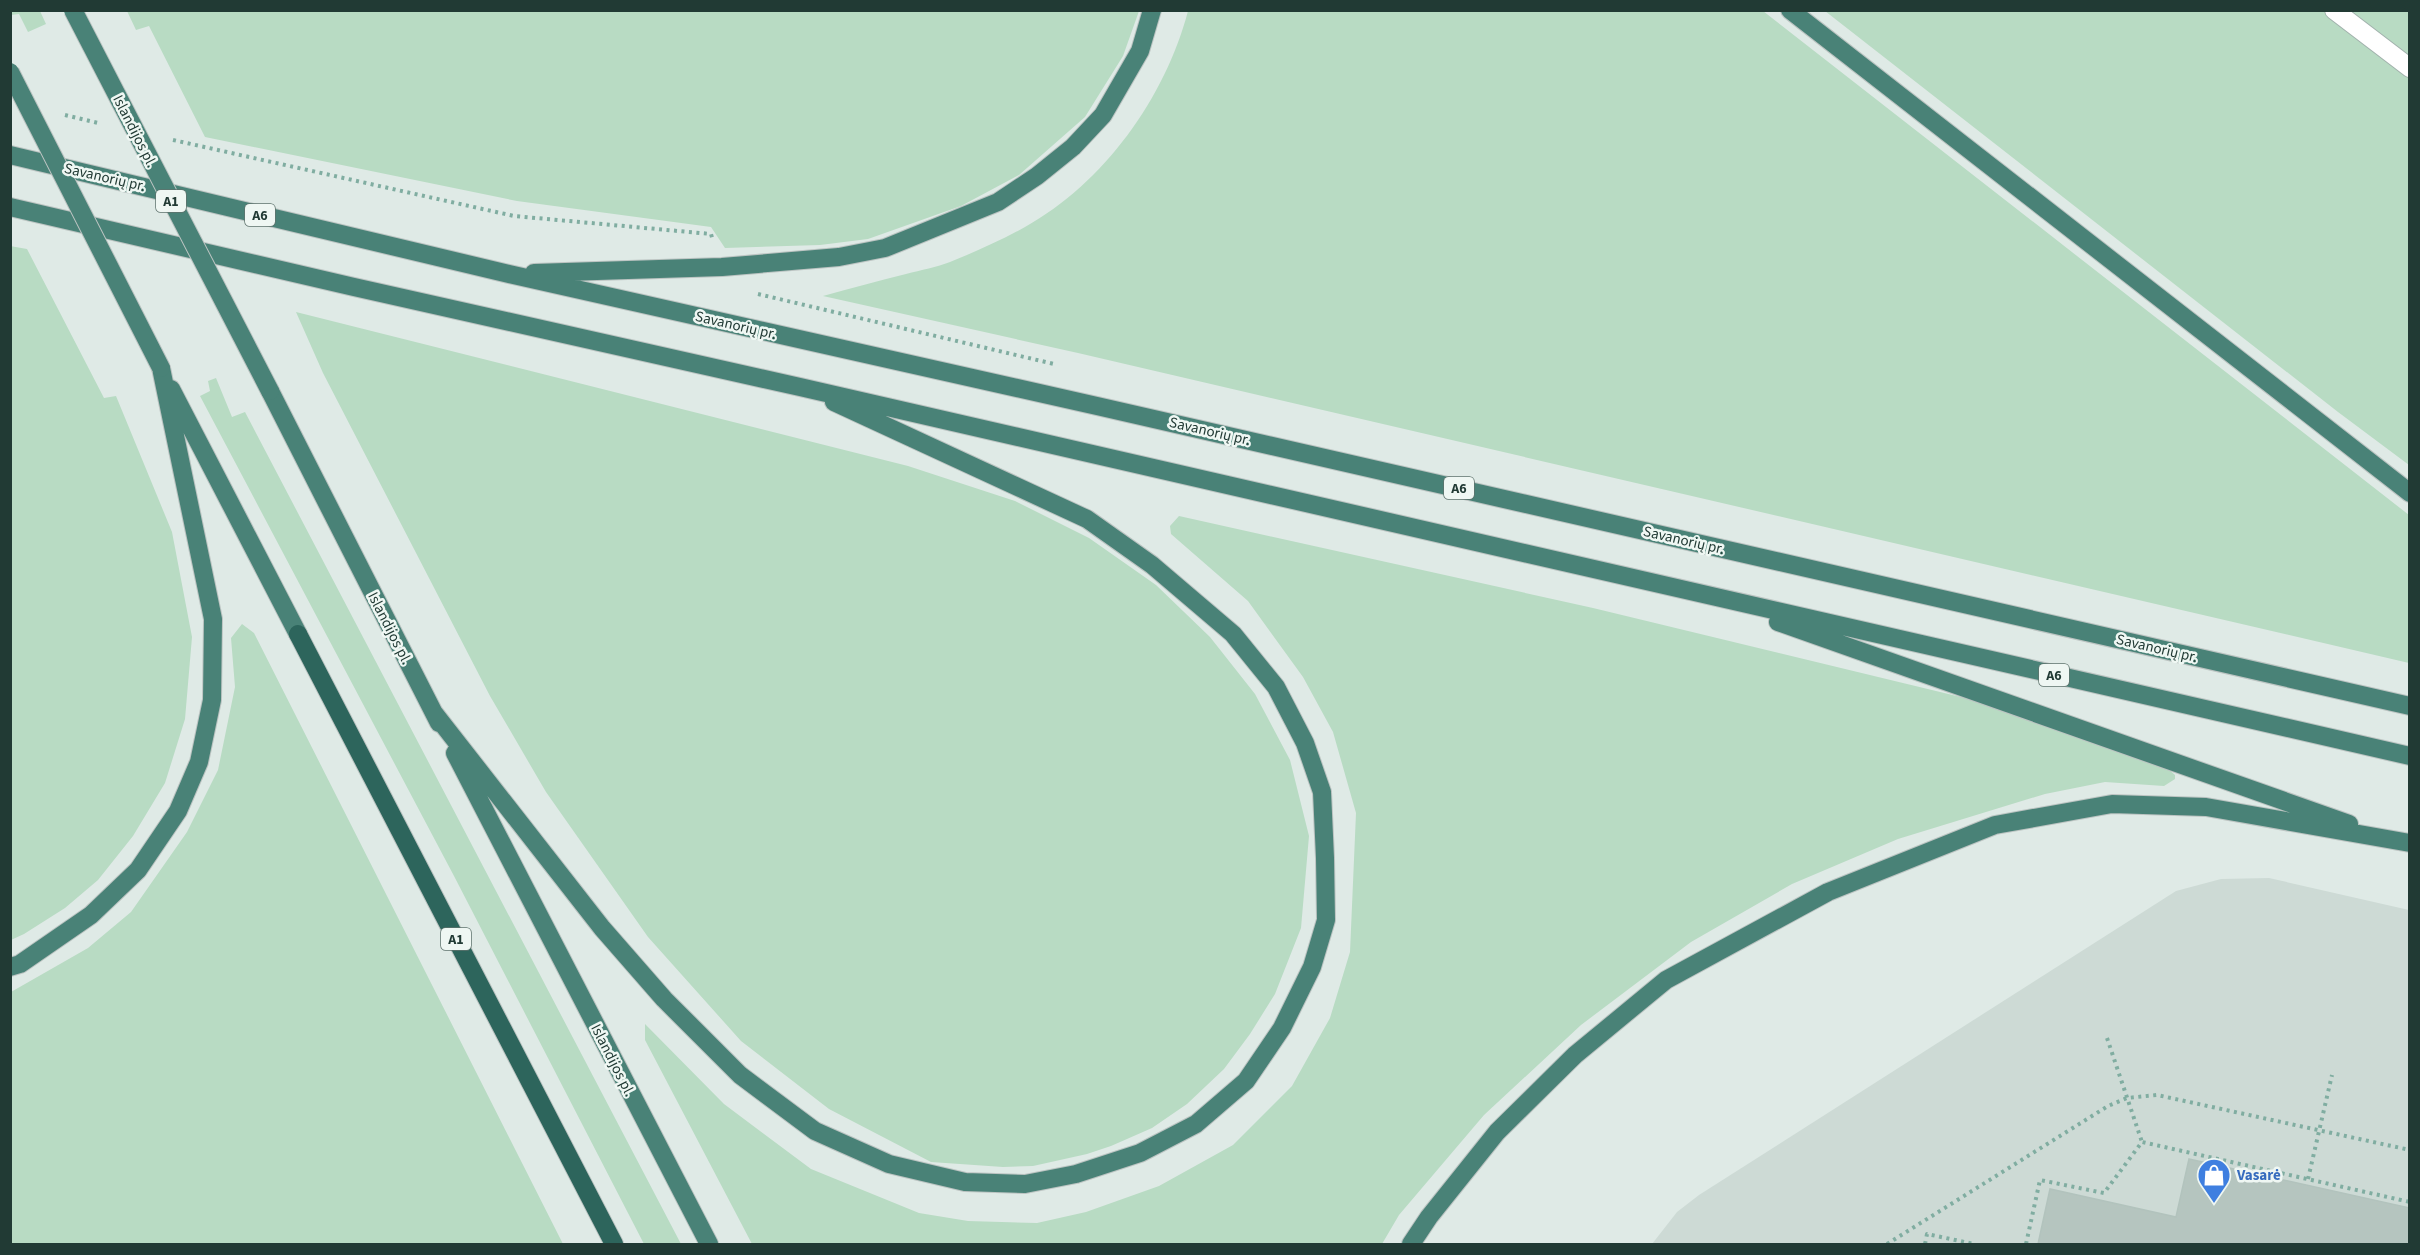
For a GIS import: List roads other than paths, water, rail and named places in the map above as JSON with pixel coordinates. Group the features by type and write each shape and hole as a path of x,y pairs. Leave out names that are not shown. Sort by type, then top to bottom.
{"highway":[{"name":"Islandijos pl.","path":"73,10 709,1245"},
{"path":"508,274 722,267 839,257 885,248 998,202 1037,176 1073,147 1103,116 1140,51 1152,10"},
{"path":"1790,10 2409,493"},
{"name":"A1","path":"10,72 614,1245"},
{"name":"Savanorių pr.","path":"10,155 508,274 1086,403 2409,706"},
{"name":"A6","path":"10,207 354,288 800,387 2409,756"},
{"path":"10,967 20,964 91,915 138,870 178,811 199,762 212,700 213,619 161,368"},
{"path":"434,713 602,928 664,999 740,1075 815,1131 890,1164 965,1182 1025,1184 1076,1174 1140,1153 1196,1124 1246,1081 1282,1028 1307,977 1326,920 1322,792 1305,743 1276,687 1233,634 1152,565 1087,519 800,387"},
{"path":"1699,593 2387,838"},
{"path":"1411,1245 1429,1217 1497,1132 1575,1055 1666,980 1828,892 1995,825 2112,804 2206,807 2409,843"}],"street":[{"path":"2334,10 2409,68"}],"place":[{"name":"Vasarė","path":"2214,1204"}]}
